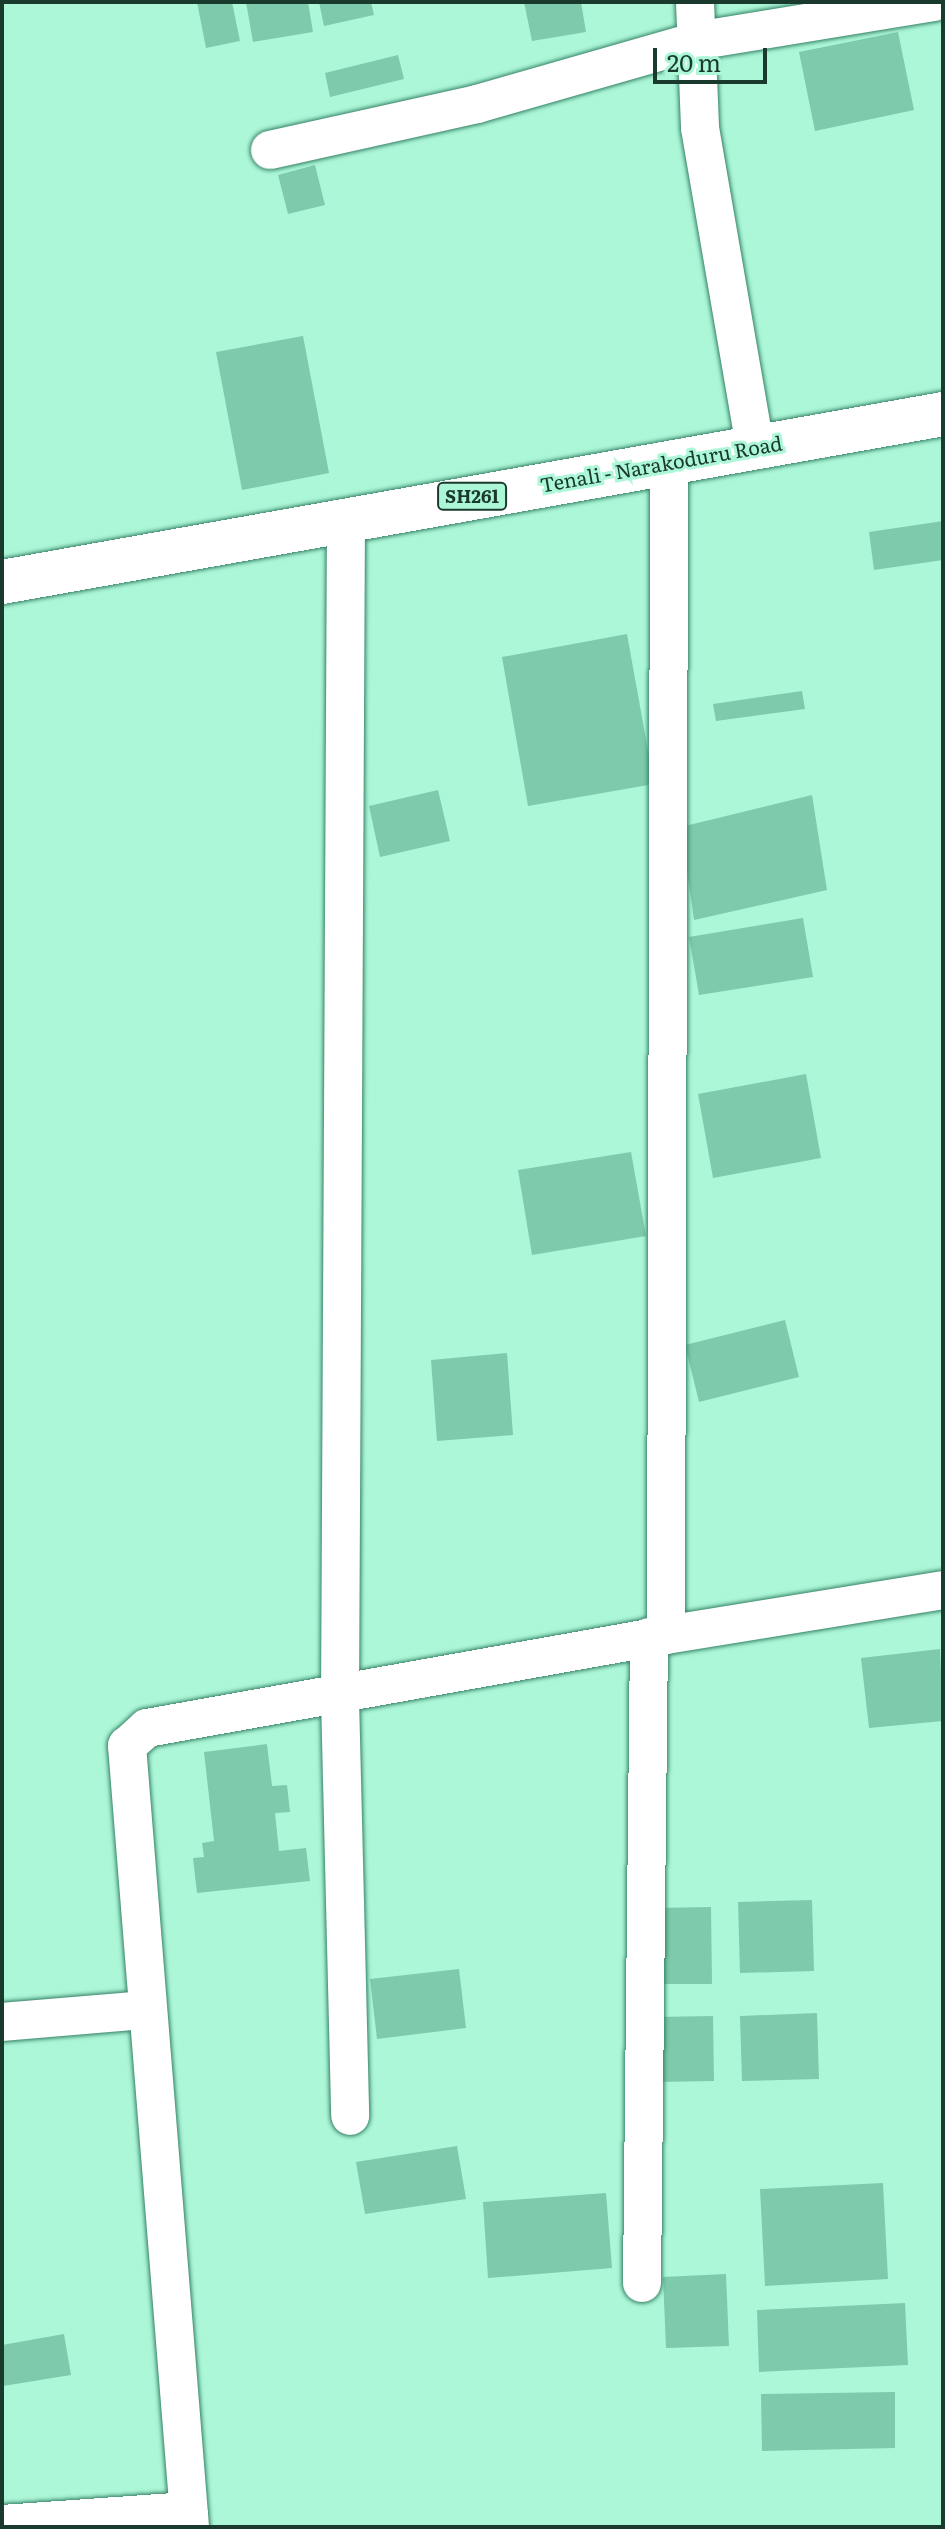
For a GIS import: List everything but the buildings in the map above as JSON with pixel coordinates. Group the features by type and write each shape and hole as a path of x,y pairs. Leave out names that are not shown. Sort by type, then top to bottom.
{"main road":[{"name":"Tenali - Narakoduru Road","path":"2,582 943,414"}],"street":[{"path":"695,2 700,128 755,447"},
{"path":"270,150 477,104 696,41 935,2"},
{"path":"642,2283 658,1636 669,461"},
{"path":"346,519 340,1698 350,2116"},
{"path":"2,2524 189,2519 127,1746 147,1728 340,1698 658,1636 943,1590"},
{"path":"2,2022 146,2010"}]}
